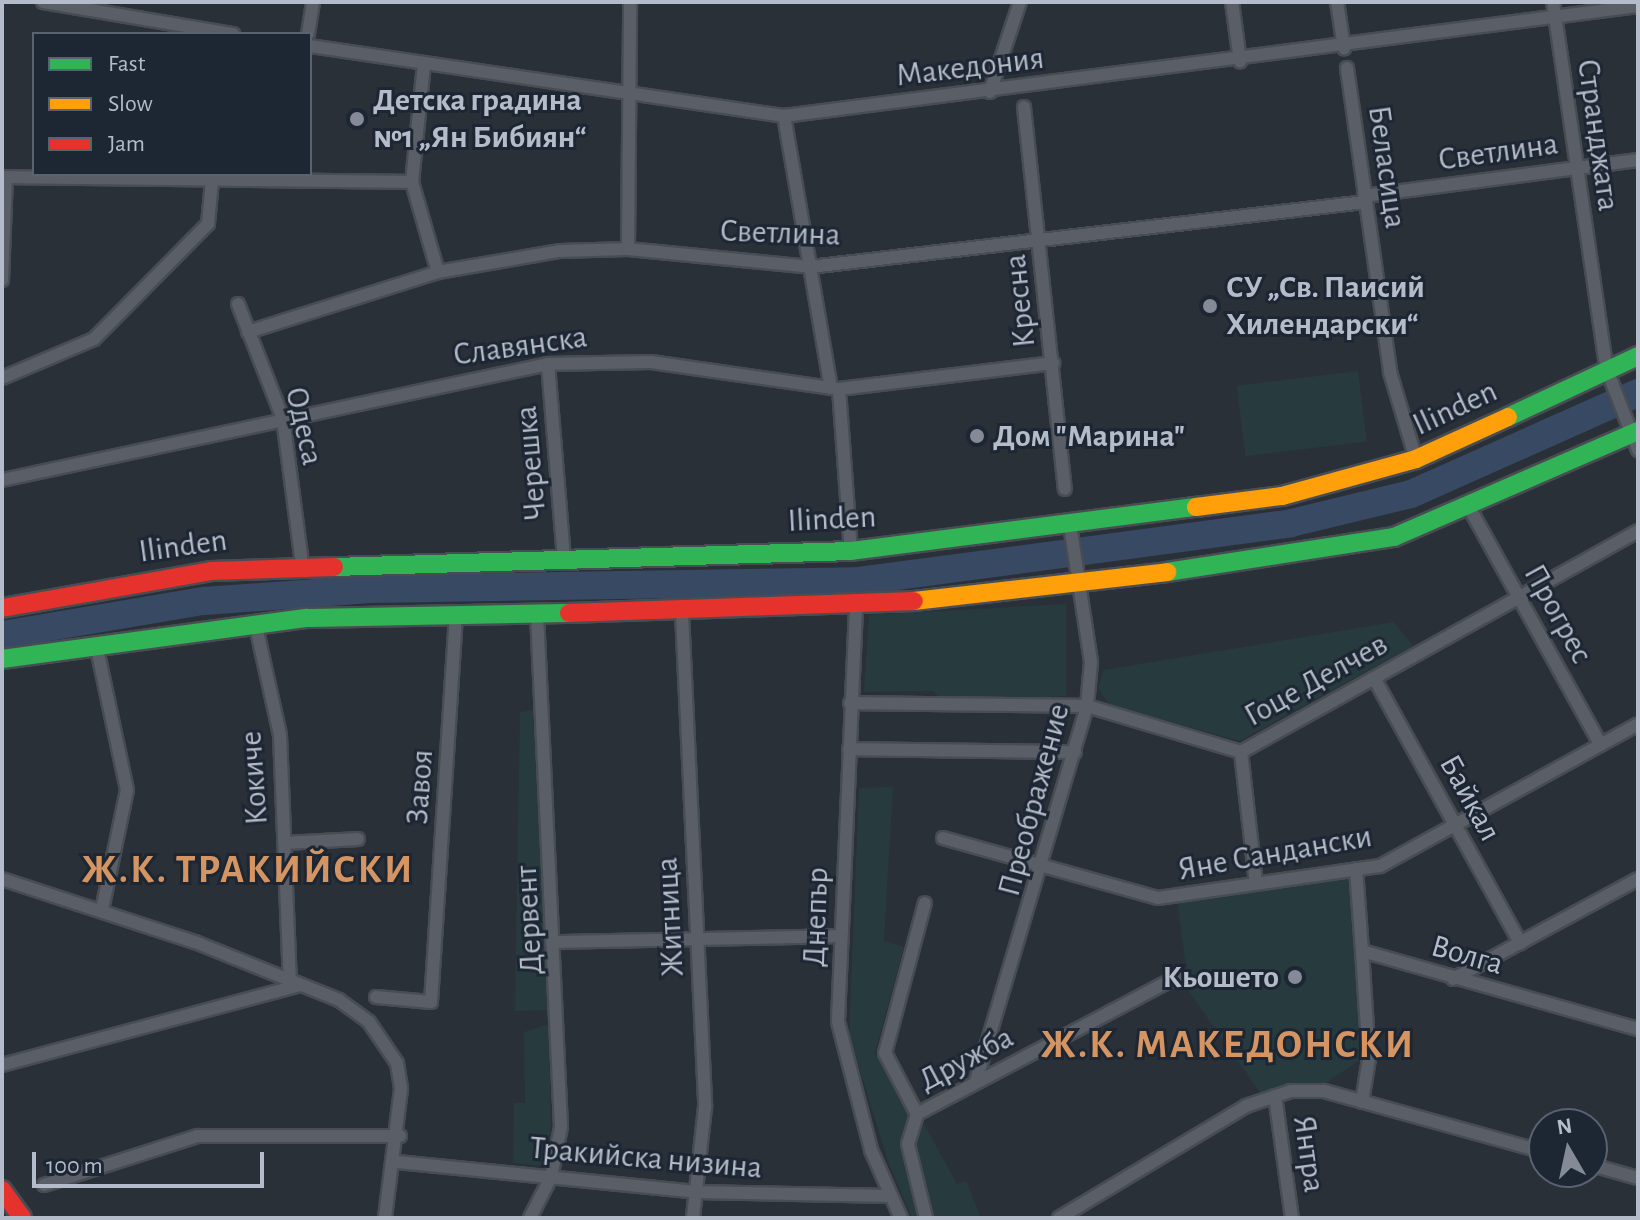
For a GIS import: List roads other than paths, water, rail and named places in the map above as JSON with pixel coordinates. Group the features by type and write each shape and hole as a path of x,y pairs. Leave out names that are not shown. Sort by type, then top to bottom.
{"main road":[{"name":"Ilinden","path":"2,608 147,580 302,564 851,551 1071,532 1282,496 1416,459 1638,356"},
{"path":"2,659 255,622 456,614 856,608 1077,576 1394,537 1470,509 1636,438"},
{"path":"2,1190 12,1213"}],"street":[{"path":"43,2 221,32"},
{"path":"308,32 313,2"},
{"path":"628,249 631,97 624,95 630,2"},
{"path":"990,92 1020,2"},
{"path":"1232,2 1240,61"},
{"path":"1337,2 1344,48"},
{"name":"Странджата","path":"1553,2 1607,370 1636,438"},
{"name":"Македония","path":"312,46 624,95 784,116 1344,48 1638,6"},
{"path":"424,64 412,182 438,272"},
{"name":"Беласица","path":"1347,68 1390,372 1416,459"},
{"name":"Кресна","path":"1024,107 1065,489"},
{"path":"784,116 835,388 851,551"},
{"name":"Светлина","path":"248,332 438,272 560,251 628,249 810,267 1040,242 1638,160"},
{"path":"2,280 4,177 212,181 282,178 412,182"},
{"path":"2,378 94,339 208,224 212,181"},
{"name":"Одеса","path":"238,304 283,419 302,564"},
{"name":"Славянска","path":"2,480 548,364 651,362 835,388 1053,363"},
{"name":"Черешка","path":"548,364 564,557"},
{"name":"Прогрес","path":"1470,509 1600,744"},
{"name":"Гоце Делчев","path":"850,703 1087,706 1241,752 1638,531"},
{"name":"Преображение","path":"976,1081 1044,866 1087,706 1091,662 1071,532"},
{"name":"Днепър","path":"856,608 838,1022 871,1150 901,1218"},
{"name":"Житница","path":"682,613 705,1107 693,1218"},
{"name":"Завоя","path":"376,997 431,1002 456,614"},
{"name":"Дервент","path":"530,1218 551,1177 561,1127 557,942 537,614"},
{"name":"Кокиче","path":"255,622 280,735 295,983"},
{"path":"96,644 127,790 102,910"},
{"name":"Байкал","path":"1374,678 1520,943"},
{"name":"Яне Сандански","path":"943,838 1158,898 1380,866 1638,724"},
{"path":"849,749 1075,752"},
{"path":"1241,752 1256,883"},
{"path":"285,843 358,839"},
{"path":"1356,869 1369,1059 1362,1102"},
{"path":"2,879 102,910 339,1000 387,1043 400,1073 400,1136 385,1218"},
{"path":"1453,979 1638,879"},
{"path":"917,1114 885,1053 925,903"},
{"path":"557,942 840,936"},
{"name":"Волга","path":"1362,951 1638,1029"},
{"name":"Дружба","path":"926,1218 908,1144 917,1114 1177,977"},
{"path":"2,1065 295,983"},
{"path":"1059,1218 1275,1096 1324,1091 1528,1148"},
{"name":"Янтра","path":"1275,1096 1292,1218"},
{"path":"44,1185 198,1136 400,1136"},
{"name":"Тракийска низина","path":"397,1162 696,1192 891,1196"},
{"path":"1608,1170 1638,1178"}],"waterway":[{"path":"2,635 204,601 371,589 859,581 1291,523 1411,494 1638,393"}],"place":[{"name":"Детска градина №1 „Ян Бибиян“","path":"357,119"},
{"name":"СУ „Св. Паисий Хилендарски“","path":"1210,306"},
{"name":"Дом \"Марина\"","path":"977,436"},
{"name":"Кьошето","path":"1295,977"}],"district":[{"name":"Ж.К. ТРАКИЙСКИ","path":"248,870"},
{"name":"Ж.К. МАКЕДОНСКИ","path":"1228,1045"}]}
